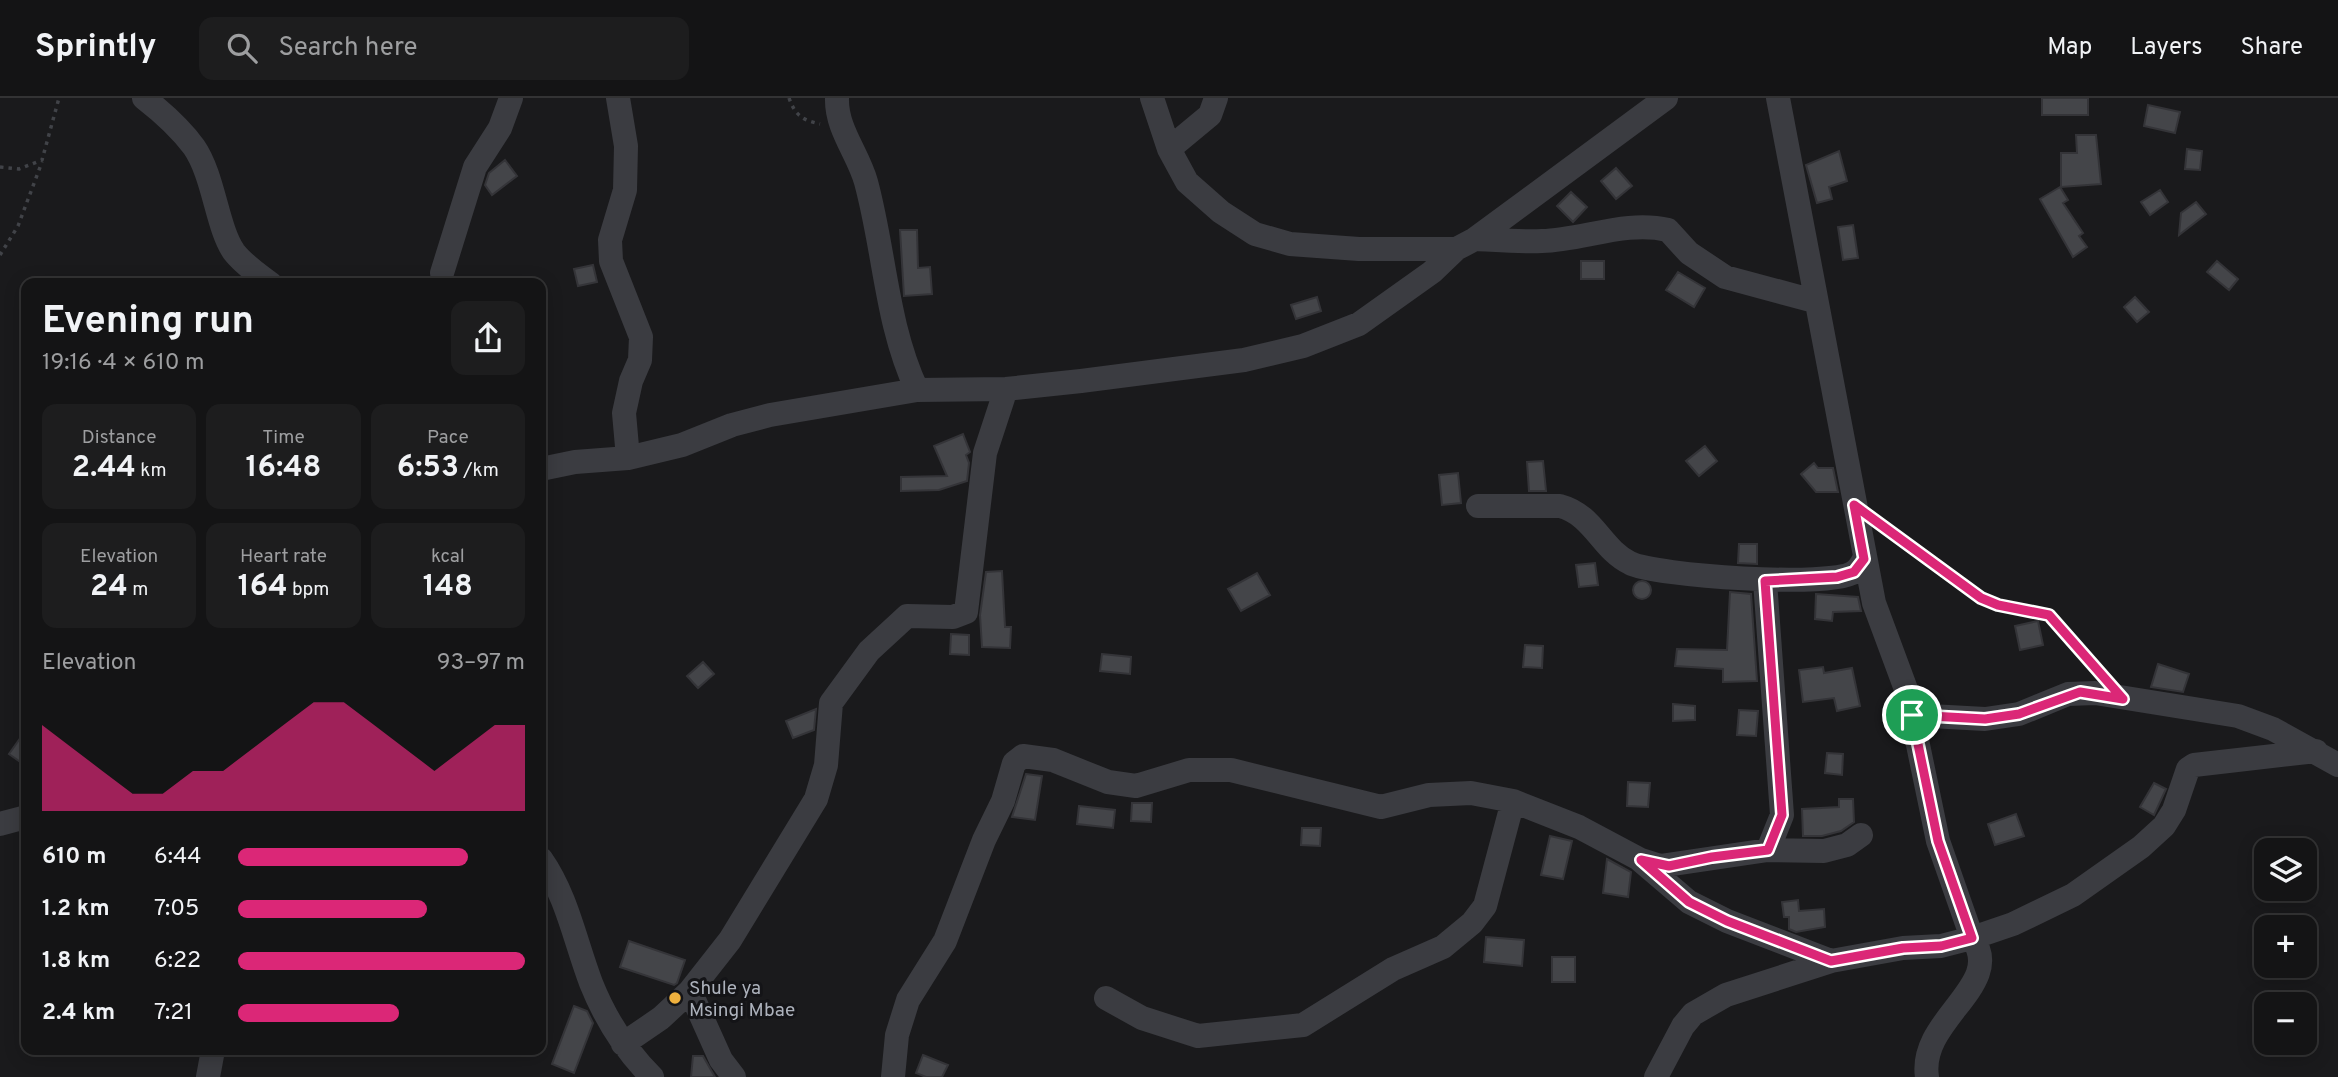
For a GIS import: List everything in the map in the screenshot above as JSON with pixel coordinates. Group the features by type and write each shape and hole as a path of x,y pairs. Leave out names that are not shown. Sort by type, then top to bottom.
{"street":[{"path":"144,98 166,116 194,148 205,170 233,250 248,267 263,278"},
{"path":"442,273 475,167 500,128 510,98"},
{"path":"618,98 626,146 625,190 610,240 611,261 642,337 640,360 631,381 624,413 628,458"},
{"path":"837,98 836,113 863,170 898,340 917,390"},
{"path":"1152,98 1169,149 1187,182 1221,212 1255,234 1290,243 1345,248 1543,242 1639,227 1660,229 1668,230 1706,267 1725,277 1814,301"},
{"path":"1169,149 1210,115 1216,98"},
{"path":"546,468 575,462 628,458 682,445 770,415 917,390 1006,389 1191,368 1303,346 1359,324 1666,98"},
{"path":"1778,98 1805,229 1814,301 1874,603 1912,715 1938,841 1972,938 1981,950 1981,971 1935,1032 1927,1050 1927,1077"},
{"path":"623,1044 660,1018 690,991 730,940 816,799 828,753 828,710 863,658 907,616 953,617 967,612 985,453 1006,389"},
{"path":"1478,506 1560,506 1585,518 1614,554 1641,568 1765,581 1837,577 1854,572 1864,559"},
{"path":"1765,581 1782,815 1768,850"},
{"path":"1912,715 1985,719 2019,714 2080,692 2238,716 2273,729 2338,765"},
{"path":"1656,1077 1683,1026 1705,1005 1726,995 1831,961 1903,948 1941,946 2012,924 2073,895 2141,847 2164,826 2182,790 2188,769 2194,765 2316,751"},
{"path":"893,1077 897,1035 908,1000 944,941 1018,758 1034,756 1053,760 1108,782 1136,786 1189,770 1212,767 1381,807 1445,792 1471,793 1513,801 1579,827 1641,860 1689,902 1727,921 1831,961"},
{"path":"1106,998 1142,1018 1198,1037 1303,1025 1393,970 1443,947 1479,915 1485,906 1513,801"},
{"path":"0,824 21,818"},
{"path":"1641,860 1669,866 1768,850 1824,851 1847,845 1861,835"},
{"path":"546,866 555,879 599,1001 623,1044 652,1077"},
{"path":"690,991 720,1060 734,1077"},
{"path":"208,1077 212,1055"}],"path":[{"path":"0,255 18,226 42,160 59,98"},
{"path":"789,98 794,112 801,118 842,129"},
{"path":"0,167 19,169 42,160"},
{"path":"1854,505 1981,598 1998,605 2049,615 2123,699"}],"building":[{"path":"2042,98 2088,98 2088,115 2042,115"},
{"path":"2148,105 2180,112 2175,133 2144,126"},
{"path":"2076,135 2096,135 2101,184 2061,187 2061,153 2077,153"},
{"path":"2187,149 2202,151 2200,170 2185,169"},
{"path":"1839,151 1847,181 1829,187 1832,199 1817,203 1806,165"},
{"path":"505,160 517,176 492,195 485,185 489,173"},
{"path":"1616,168 1632,186 1616,199 1601,181"},
{"path":"2060,187 2068,200 2063,203 2083,233 2079,236 2087,247 2073,257 2040,199"},
{"path":"2160,190 2168,202 2150,215 2141,202"},
{"path":"1571,192 1587,207 1573,222 1557,206"},
{"path":"2196,202 2206,214 2179,235 2181,213"},
{"path":"1853,225 1858,258 1843,260 1838,227"},
{"path":"900,230 917,230 918,268 930,267 932,294 904,296"},
{"path":"1581,261 1604,261 1604,279 1581,279"},
{"path":"2217,261 2238,279 2229,290 2207,272"},
{"path":"593,265 597,282 578,286 574,269"},
{"path":"1678,272 1705,288 1694,307 1666,290"},
{"path":"1317,297 1321,311 1296,319 1291,305"},
{"path":"2135,297 2149,312 2137,322 2124,307"},
{"path":"963,434 970,452 966,455 969,463 967,481 939,490 901,491 901,477 947,476 934,446"},
{"path":"1705,446 1717,461 1699,476 1686,461"},
{"path":"1543,461 1546,491 1529,491 1527,462"},
{"path":"1814,463 1818,468 1833,468 1838,492 1816,492 1801,474"},
{"path":"1458,473 1461,503 1442,505 1439,475"},
{"path":"1739,544 1757,544 1757,564 1738,563"},
{"path":"1595,563 1598,585 1579,587 1576,565"},
{"path":"1002,571 1005,627 1011,627 1010,648 982,647 980,615 986,572"},
{"path":"1257,573 1270,595 1241,611 1228,589"},
{"path":"1642,581 1648,584 1651,590 1648,596 1642,599 1636,596 1633,590 1636,584"},
{"path":"1730,592 1751,594 1757,681 1723,682 1723,669 1675,666 1677,649 1727,650"},
{"path":"1816,594 1858,597 1861,611 1833,612 1832,621 1815,619"},
{"path":"2038,621 2043,645 2020,650 2015,626"},
{"path":"951,634 969,635 969,655 950,654"},
{"path":"1525,645 1543,646 1542,668 1523,667"},
{"path":"1102,654 1131,657 1130,674 1100,671"},
{"path":"703,662 714,674 698,688 687,676"},
{"path":"2158,664 2189,674 2183,692 2151,687"},
{"path":"1823,667 1824,673 1852,668 1860,706 1837,711 1834,698 1803,702 1799,670"},
{"path":"1673,704 1695,706 1695,720 1673,721"},
{"path":"816,709 814,730 793,738 786,721"},
{"path":"1739,710 1758,711 1756,736 1737,735"},
{"path":"21,737 21,762 9,754"},
{"path":"1827,753 1843,754 1842,775 1825,773"},
{"path":"1026,774 1042,776 1035,820 1012,817"},
{"path":"1628,782 1650,783 1648,807 1627,806"},
{"path":"2154,783 2166,789 2154,815 2140,807"},
{"path":"1839,799 1853,799 1854,822 1841,831 1822,836 1803,836 1802,809 1839,807"},
{"path":"1132,803 1152,803 1151,822 1131,821"},
{"path":"1079,806 1115,810 1113,828 1077,824"},
{"path":"2016,814 2024,836 1995,845 1988,824"},
{"path":"1302,828 1321,828 1320,846 1301,845"},
{"path":"1550,836 1572,841 1563,879 1541,875"},
{"path":"1607,859 1631,872 1628,897 1603,893"},
{"path":"1798,900 1799,911 1824,909 1825,927 1796,932 1789,929 1789,917 1784,917 1782,902"},
{"path":"1486,937 1524,940 1522,966 1484,962"},
{"path":"629,941 685,960 677,983 674,985 620,967"},
{"path":"1552,957 1575,957 1575,982 1552,982"},
{"path":"574,1006 587,1011 593,1023 574,1073 552,1064"},
{"path":"923,1055 948,1065 942,1077 926,1077 916,1073"},
{"path":"693,1056 703,1056 715,1077 691,1077"}],"place":[{"name":"Shule ya Msingi Mbae","path":"675,998"}],"route":[{"path":"1854,505 1926,561 1981,598 1998,605 2049,615 2058,621 2079,652 2123,699 2080,692 2068,694 2019,714 1985,719 1912,715 1931,815 1972,938 1941,946 1903,948 1831,961 1727,921 1689,902 1641,860 1669,866 1768,850 1782,815 1765,581 1837,577 1854,572 1864,559 1854,505"}]}
